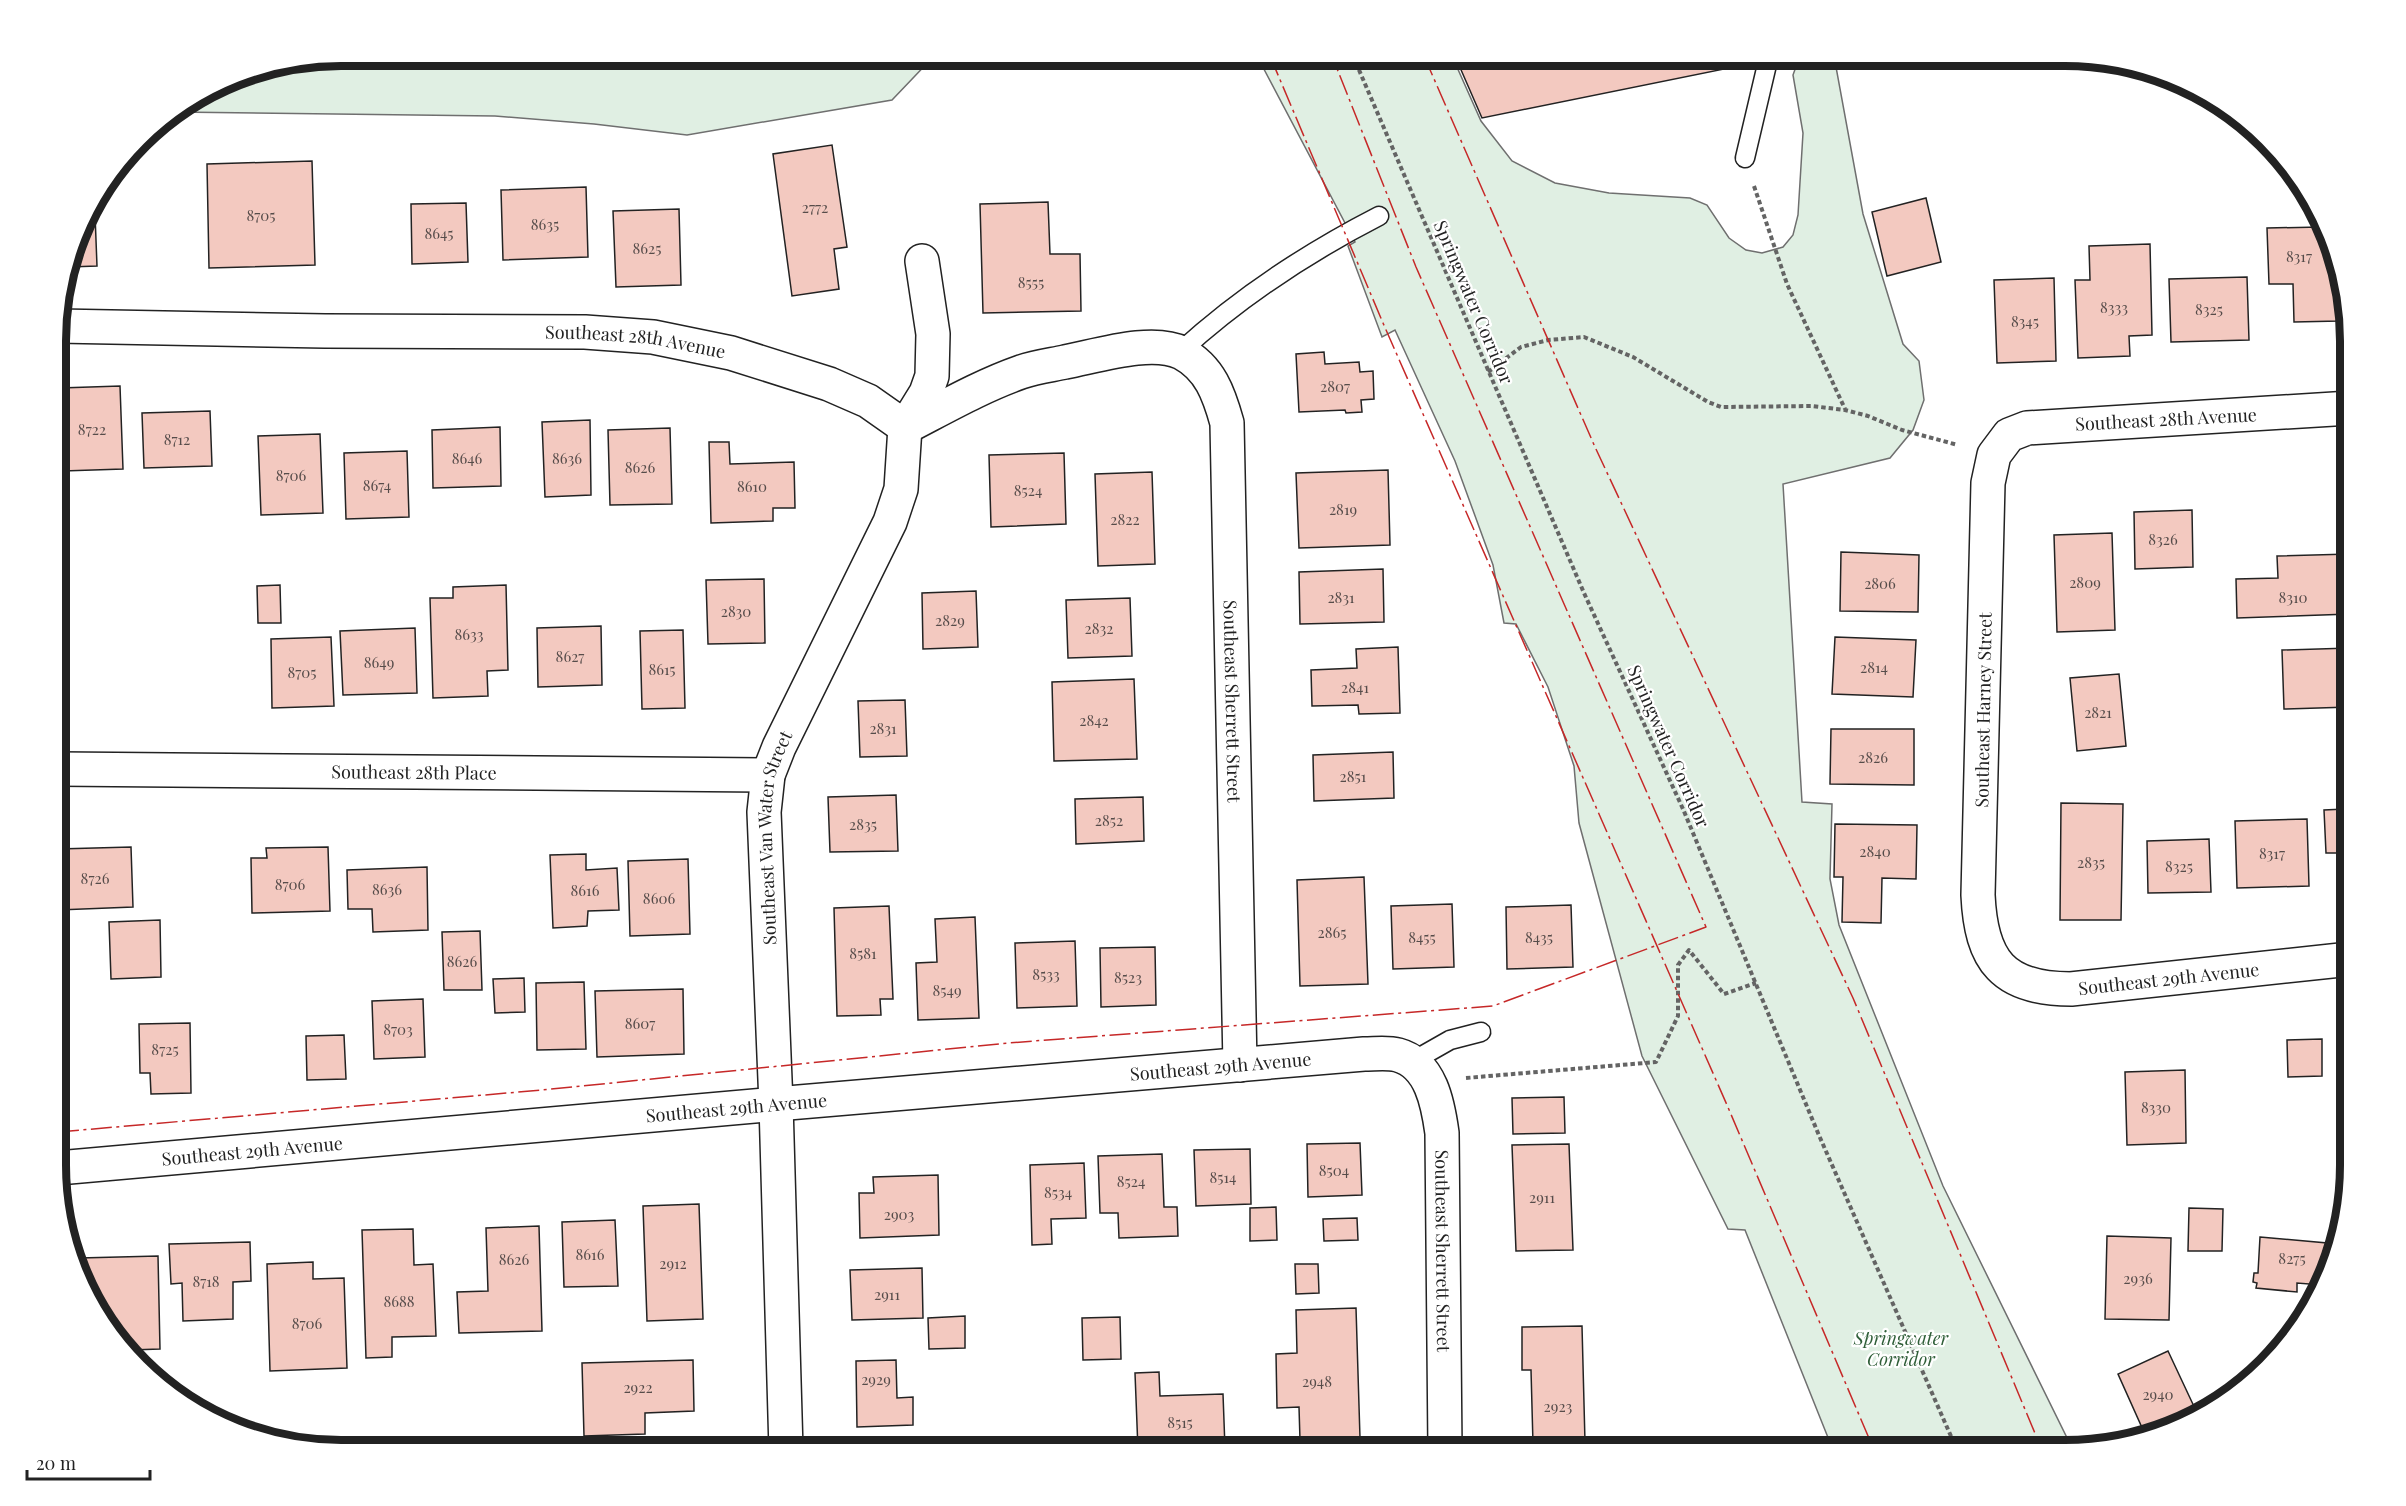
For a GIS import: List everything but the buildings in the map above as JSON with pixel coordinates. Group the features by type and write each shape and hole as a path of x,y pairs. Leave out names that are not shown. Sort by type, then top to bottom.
{"street":[{"name":"Southeast Van Water Street","path":"786,1440 776,1104 764,812 768,775 779,747 890,522 901,489 905,427 926,393 933,365 933,334 922,261"},
{"name":"Southeast 28th Avenue","path":"67,326 325,331 585,332 653,337 731,353 829,384 868,401 905,427"},
{"path":"905,427 1022,371 1141,348 1161,347 1180,352"},
{"name":"Southeast Sherrett Street","path":"1180,352 1198,363 1212,381 1227,423 1240,1065"},
{"name":"Southeast 28th Avenue","path":"1994,455 2009,435 2027,428 2340,409"},
{"name":"Southeast Harney Street","path":"1994,455 1988,483 1978,895 1979,920 1986,945 1995,963"},
{"name":"Southeast 28th Place","path":"66,769 768,775"},
{"name":"Southeast 29th Avenue","path":"1995,963 2008,975 2030,984 2052,989 2340,959"},
{"name":"Southeast 29th Avenue","path":"66,1167 1384,1053 1396,1054 1420,1071"},
{"name":"Southeast Sherrett Street","path":"1420,1071 1435,1096 1442,1133 1445,1440"}],"lane":[{"path":"1745,158 1767,66"},
{"path":"1180,352 1224,313 1299,260 1379,216"},
{"path":"1420,1071 1450,1040 1481,1032"}],"path":[{"name":"Springwater Corridor","path":"1357,66 1589,604 1683,809 1818,1133 1953,1440"},
{"path":"1745,158 1787,284 1845,410"},
{"path":"1488,372 1521,347 1548,340 1584,338 1633,357 1708,402 1721,407 1812,406 1845,410 1868,416 1902,430 1994,455"},
{"path":"1420,1071 1656,1062 1678,1016 1678,965 1689,950 1724,994 1756,983"}],"green space":[{"path":"341,66 924,66 892,100 687,135 495,116 188,112 236,87 270,75 305,68"},
{"name":"Springwater Corridor","path":"1262,66 1456,66 1481,121 1512,161 1555,183 1609,193 1690,198 1707,205 1729,238 1746,250 1762,253 1783,247 1793,235 1798,215 1803,133 1793,75 1796,66 1836,66 1863,214 1903,344 1919,361 1924,400 1913,430 1890,458 1783,484 1802,802 1832,804 1830,879 1839,925 1943,1186 2068,1440 1829,1440 1745,1230 1728,1229 1642,1056 1579,823 1574,766 1548,687 1516,624 1504,623 1493,565 1455,461 1395,330 1382,337 1348,246 1355,242"}],"power":[{"path":"1274,66 1383,323 1727,1105 1870,1440"},
{"path":"66,1131 542,1090 1008,1043 1493,1006 1706,927 1416,267 1336,66"},
{"path":"1428,66 1595,447 1853,998 2038,1440"}]}
